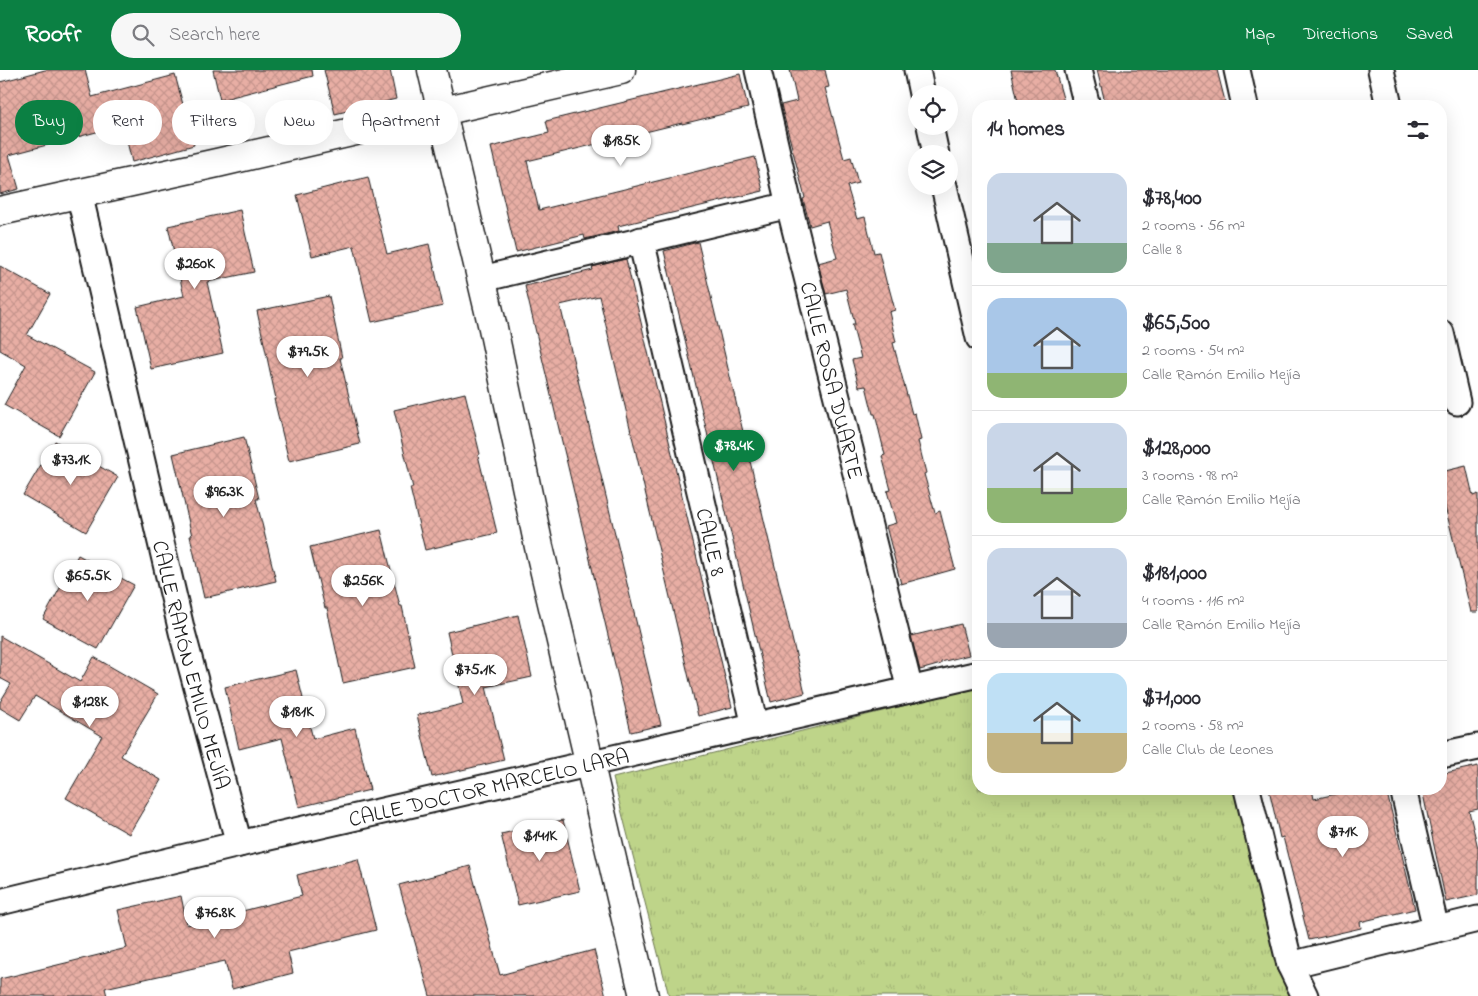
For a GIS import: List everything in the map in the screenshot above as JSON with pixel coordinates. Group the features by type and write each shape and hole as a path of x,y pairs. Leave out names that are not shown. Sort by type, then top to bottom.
{"street":[{"path":"432,70 439,100"},
{"name":"CALLE ROSA DUARTE","path":"758,70 789,205 910,690"},
{"path":"917,70 920,85"},
{"path":"1078,70 1086,100"},
{"path":"1237,70 1244,100"},
{"path":"1381,70 1388,100"},
{"path":"458,107 609,71"},
{"path":"0,211 343,134"},
{"path":"449,145 494,328 539,547 644,996"},
{"name":"CALLE RAMÓN EMILIO MEJÍA","path":"79,193 182,632 239,844"},
{"path":"946,195 972,308"},
{"path":"482,280 789,205"},
{"name":"CALLE 8","path":"642,240 755,726"},
{"path":"1447,356 1459,402"},
{"name":"CALLE DOCTOR MARCELO LARA","path":"0,902 239,844 972,676"},
{"path":"1447,754 1478,747"},
{"path":"1248,795 1290,965 1305,996"},
{"path":"1404,795 1436,929"},
{"path":"1290,965 1478,919"}],"green space":[{"path":"972,689 972,795 1241,795 1294,996 669,996 613,778"}],"building":[{"path":"45,70 85,70 92,97 175,75 182,100 172,100 172,145 194,145 132,162 128,145 162,145 162,100 93,100 93,133 83,136 83,100 15,100 15,145 47,145 9,155 19,189 0,194 0,82"},
{"path":"213,70 312,70 313,76 220,100"},
{"path":"324,70 390,70 396,99 343,100 343,112 335,114"},
{"path":"790,70 825,70 829,87 825,88 844,159 851,157 858,183 847,186 857,219 865,217 874,253 879,252 895,310 889,312 896,342 893,343 912,414 915,413 921,440 918,441 926,473 924,474 935,513 940,511 955,569 901,584 886,526 896,523 887,491 891,490 882,456 885,455 866,386 859,387 852,360 861,358 852,324 855,324 846,289 826,294 818,263 837,258 827,221 810,226 803,199 805,198 781,105 797,101"},
{"path":"1011,70 1055,70 1063,100 1018,100"},
{"path":"1097,70 1217,70 1225,100 1104,100"},
{"path":"740,74 748,108 527,161 539,210 755,157 763,191 618,226 619,231 585,239 584,235 516,252 491,147 549,133 546,121"},
{"path":"368,177 387,254 429,244 443,306 372,322 354,246 312,256 297,195"},
{"path":"240,210 254,272 207,282 223,353 151,369 137,307 184,296 168,226"},
{"path":"698,242 805,693 771,702 664,251"},
{"path":"626,259 732,707 698,716 599,296 560,305 661,725 631,732 525,286 593,270 592,267"},
{"path":"0,266 50,294 27,335 95,372 59,436 4,405 26,365 0,350"},
{"path":"329,296 342,358 340,358 360,444 289,461 274,399 276,399 257,311"},
{"path":"465,393 497,533 425,550 410,488 413,488 394,410"},
{"path":"244,437 259,499 256,499 276,581 204,598 173,454"},
{"path":"55,441 118,477 86,532 23,495"},
{"path":"1466,466 1473,496 1478,494 1478,612 1471,612 1447,514 1447,471"},
{"path":"381,530 400,606 402,606 415,667 343,683 327,608 325,608 310,547"},
{"path":"78,555 134,585 98,649 43,619"},
{"path":"518,615 532,677 486,687 504,760 432,777 417,715 463,704 447,632"},
{"path":"961,624 969,655 941,662 941,664 920,670 911,636"},
{"path":"0,636 80,682 94,657 158,694 121,756 161,780 129,834 66,798 102,736 35,696 20,720 0,708 0,702 11,684 0,678"},
{"path":"296,670 313,739 355,728 370,790 299,807 282,738 239,749 225,687"},
{"path":"1478,766 1478,809 1469,811 1478,848 1478,895 1446,902 1423,795 1447,795 1447,773"},
{"path":"1270,795 1313,795 1314,799 1332,795 1387,795 1415,909 1360,922 1361,928 1309,940 1283,837 1280,838"},
{"path":"563,820 580,891 518,905 501,834"},
{"path":"358,859 376,930 288,952 293,973 232,989 225,961 105,988 107,996 0,996 0,979 127,948 118,910 181,896 187,925 302,896 297,875"},
{"path":"470,866 500,975 594,950 606,996 430,996 399,885"}]}
